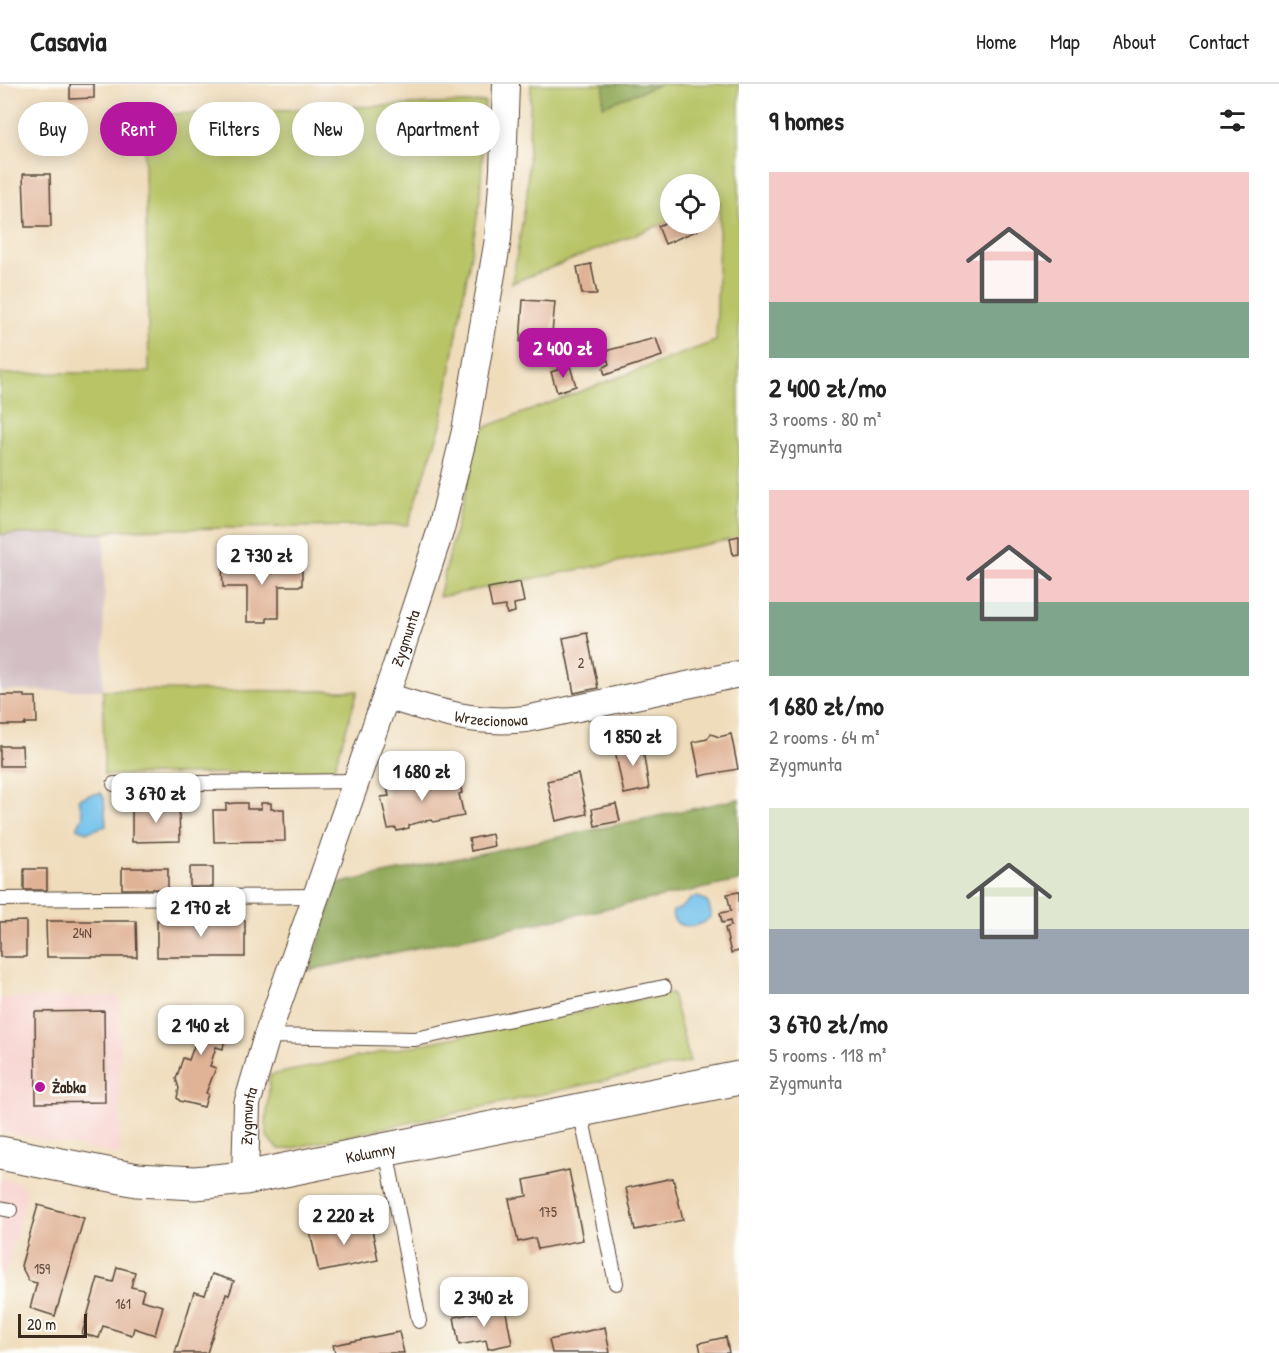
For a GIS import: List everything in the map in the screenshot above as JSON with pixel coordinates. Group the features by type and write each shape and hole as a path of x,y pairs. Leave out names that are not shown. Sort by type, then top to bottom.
{"street":[{"name":"Zygmunta","path":"245,1178 247,1104 267,1036 386,696 441,529 465,431 498,239 506,84"},
{"name":"Wrzecionowa","path":"386,696 429,710 485,722 506,722 739,674"},
{"name":"Kolumny","path":"0,1153 99,1174 146,1181 195,1183 245,1178 739,1078"}],"lane":[{"path":"114,784 356,781"},
{"path":"0,899 316,896"},
{"path":"267,1036 415,1039 664,987"},
{"path":"580,1110 616,1283"},
{"path":"386,1150 419,1321"}],"shaded area":[{"path":"105,533 103,690 0,691 0,534"},
{"path":"120,996 120,1155 0,1131 0,998"},
{"path":"0,1178 19,1182 27,1193 0,1294"}],"green space":[{"path":"531,84 604,84 603,105 661,84 739,84 739,538 439,597 480,429 716,341 720,174 660,174 660,225 512,283 527,194"},
{"path":"604,84 661,84 603,106"},
{"path":"376,106 376,156 482,156 480,201 441,425 408,525 0,534 0,374 149,372 145,156 177,156 177,114 189,113 189,156 280,156 280,110 292,109 292,156 364,156 364,107"},
{"path":"103,690 358,691 333,772 104,775"},
{"path":"739,799 739,881 310,970 337,884"},
{"path":"672,993 690,1062 288,1149 279,1149 267,1137 270,1075"}],"water":[{"path":"101,793 104,798 106,826 87,832 77,828 83,816 79,799"},
{"path":"696,897 705,900 709,905 711,915 707,920 694,926 681,925 676,922 673,911 680,909"}],"building":[{"path":"70,84 94,84 94,98 70,99"},
{"path":"23,174 50,174 51,227 25,227"},
{"path":"661,234 689,234 665,244"},
{"path":"591,264 597,294 582,294 577,267"},
{"path":"523,300 555,302 552,333 562,334 562,346 520,342"},
{"path":"656,338 662,356 605,375 603,368 609,364 605,351"},
{"path":"570,366 576,386 557,392 551,372"},
{"path":"739,536 739,554 733,555 730,538"},
{"path":"222,564 302,564 302,586 279,586 279,618 267,618 267,622 247,622 247,587 223,587"},
{"path":"520,582 524,602 514,604 515,612 507,614 505,606 492,608 488,588"},
{"path":"587,633 598,688 574,693 563,638"},
{"path":"0,695 36,697 37,723 0,725"},
{"path":"711,734 719,737 731,734 738,769 700,776 693,742 707,739"},
{"path":"641,737 649,789 624,794 615,751 628,748 627,740"},
{"path":"0,746 22,746 23,766 0,766"},
{"path":"578,774 587,814 556,821 547,781"},
{"path":"455,776 455,779 459,778 462,793 459,794 464,816 433,822 432,820 424,821 397,831 396,828 388,829 381,797 389,796 386,783 414,777 417,787 424,785 424,782"},
{"path":"145,803 166,803 166,809 179,809 180,841 132,842 132,810 145,810"},
{"path":"247,803 247,809 261,809 261,803 271,803 271,809 284,809 285,841 214,842 213,810 226,810 226,804"},
{"path":"616,804 620,821 595,826 592,809"},
{"path":"492,834 494,846 471,851 469,839"},
{"path":"190,867 213,867 213,887 190,887"},
{"path":"122,868 168,868 168,889 122,889"},
{"path":"24,869 47,869 47,890 24,890"},
{"path":"739,892 739,951 731,953 725,928 731,926 730,921 722,923 720,913 731,911 727,894"},
{"path":"157,920 245,920 245,957 157,957"},
{"path":"26,921 26,957 0,957 0,922"},
{"path":"46,921 136,921 137,957 47,957"},
{"path":"192,1008 232,1020 228,1032 226,1031 223,1049 216,1047 210,1066 216,1068 206,1093 208,1094 204,1107 180,1101 177,1098 179,1088 176,1079 183,1058 189,1060 196,1040 183,1036"},
{"path":"104,1011 105,1102 36,1103 35,1012"},
{"path":"569,1170 583,1240 538,1249 535,1238 518,1242 509,1199 527,1196 524,1180"},
{"path":"673,1178 683,1220 635,1230 626,1188"},
{"path":"38,1205 84,1218 55,1316 30,1308 37,1283 29,1281 21,1266"},
{"path":"370,1219 378,1260 319,1272 310,1232"},
{"path":"117,1267 135,1272 131,1287 144,1290 141,1300 163,1306 155,1335 134,1328 132,1335 103,1326 99,1338 82,1334 98,1278 113,1282"},
{"path":"212,1274 234,1281 229,1295 226,1294 207,1353 175,1353 194,1292 205,1295"},
{"path":"505,1307 512,1344 488,1349 486,1340 459,1345 454,1317"},
{"path":"605,1327 610,1353 552,1353 549,1340"},
{"path":"399,1332 404,1353 335,1353 333,1345"},
{"path":"726,1337 729,1353 701,1353 699,1343"}],"place":[{"name":"Żabka","path":"40,1087"}]}
